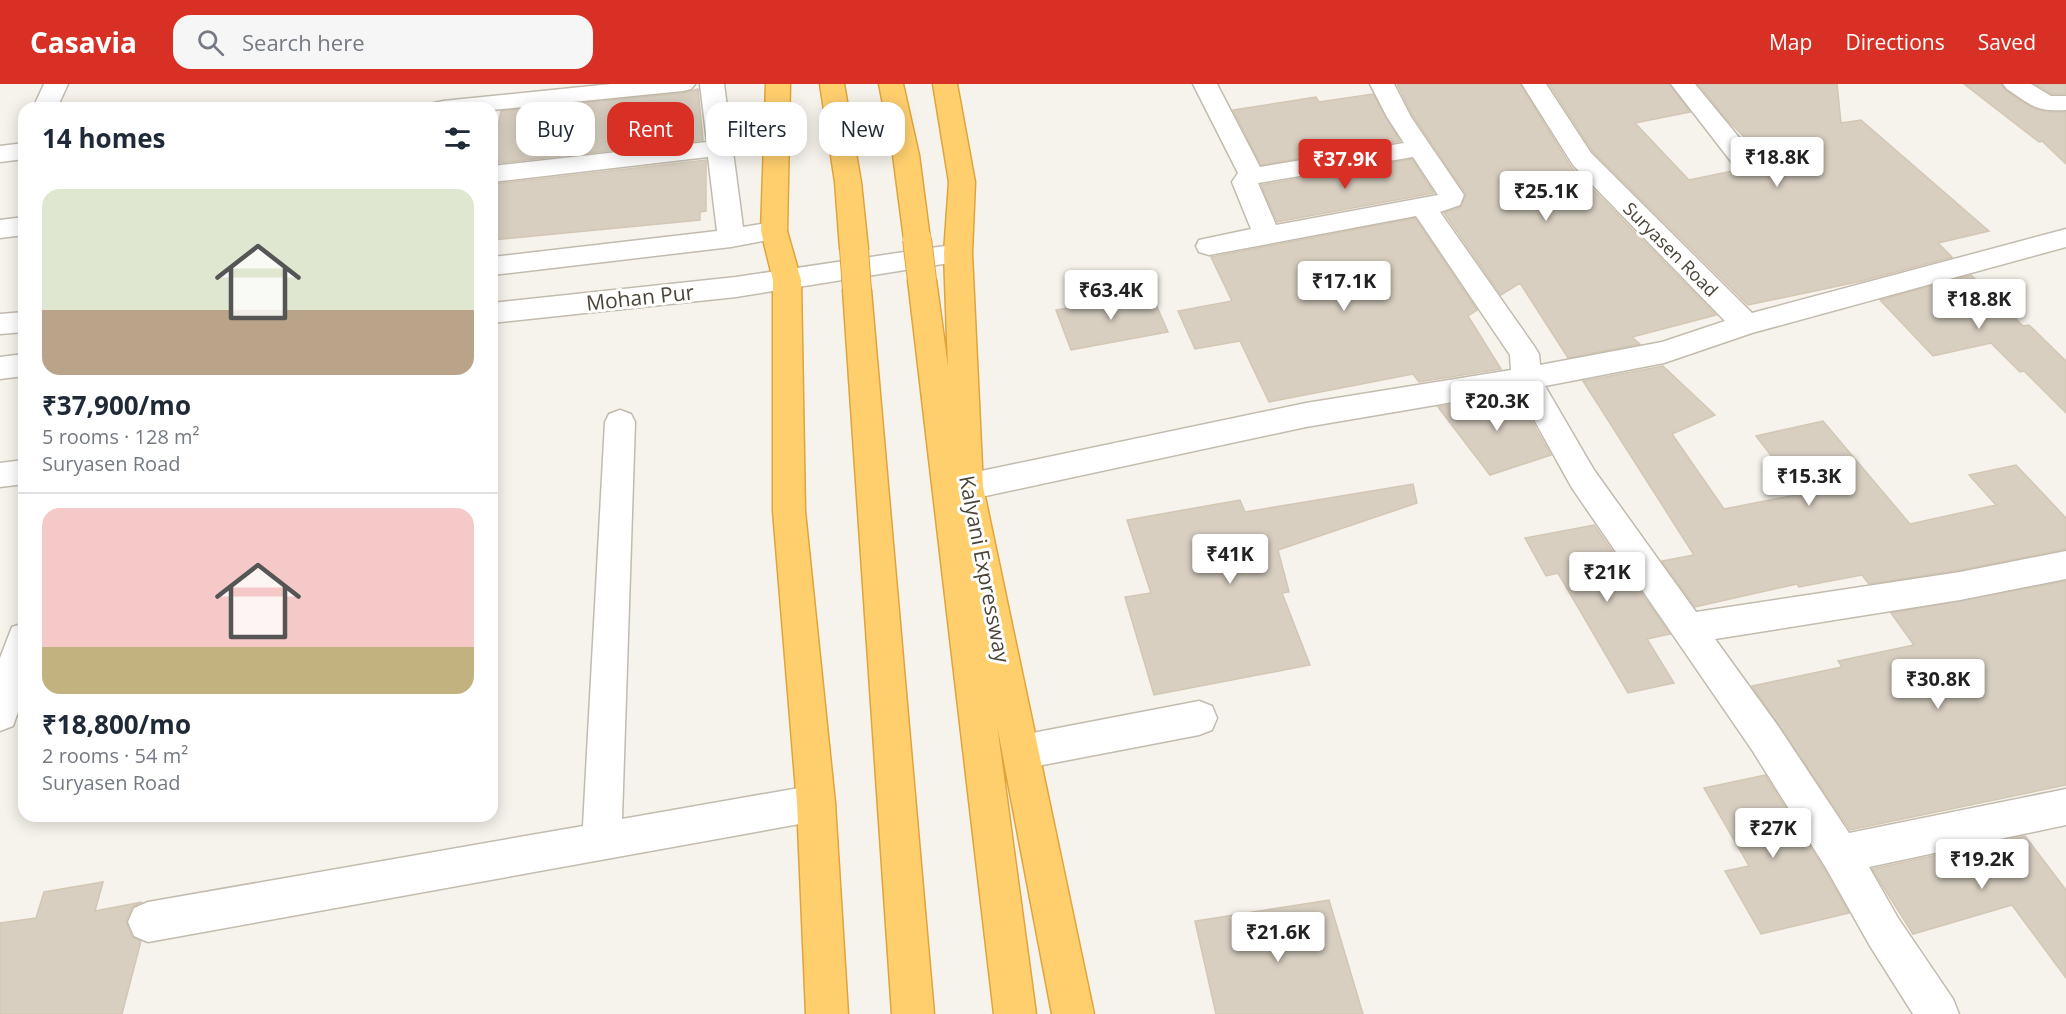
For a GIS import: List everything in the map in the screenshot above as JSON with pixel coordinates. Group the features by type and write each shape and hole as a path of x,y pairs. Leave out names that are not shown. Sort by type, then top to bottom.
{"highway":[{"path":"778,84 774,231 787,280 789,511 816,803 826,1014"},
{"path":"832,84 848,182 854,249 913,1014"},
{"path":"891,84 906,155 1015,1014"},
{"name":"Kalyani Expressway","path":"945,84 962,182 958,253 967,487 1022,752 1072,1014"}],"street":[{"path":"48,102 56,84"},
{"path":"481,102 558,90 683,84"},
{"path":"712,84 714,102"},
{"path":"1205,84 1252,176"},
{"path":"1209,246 1446,202 1451,199 1451,195 1382,84"},
{"name":"Suryasen Road","path":"1534,84 1582,159 1746,325"},
{"path":"1683,84 1742,158"},
{"path":"2015,84 2046,104 2066,103"},
{"path":"1267,235 1245,179 1420,148"},
{"path":"498,173 706,150"},
{"path":"0,154 18,152"},
{"path":"721,156 731,238"},
{"path":"1422,206 1524,354 1526,379 1583,479 1759,729 1840,854 1884,932 1938,1014"},
{"path":"0,229 18,227"},
{"path":"498,265 774,231"},
{"path":"967,487 1306,415 1526,379 1664,352 1746,325 2066,238"},
{"name":"Mohan Pur","path":"498,312 787,280 958,253"},
{"path":"0,324 18,322"},
{"path":"0,368 18,366"},
{"path":"602,842 620,422"},
{"path":"0,475 18,473"},
{"path":"1689,628 1960,585 2066,565"},
{"path":"0,714 18,657"},
{"path":"1022,752 1199,718"},
{"path":"148,922 816,803"},
{"path":"1840,854 2066,807"}],"building":[{"path":"1397,84 1520,84 1571,167 1716,315 1632,337 1640,344 1568,358 1520,283 1501,295 1444,213 1461,207 1466,194 1413,116"},
{"path":"1549,84 1669,84 1690,112 1635,123 1689,180 1771,163 1727,120 1698,84 1837,84 1841,123 1861,120 1989,231 1938,243 1952,257 1862,281 1748,305 1593,152"},
{"path":"1964,84 2001,84 2006,91 2033,108 2047,112 2066,112 2066,164 2042,141 2039,142"},
{"path":"2035,84 2066,84 2066,94 2052,94"},
{"path":"698,89 703,140 694,141 694,102 607,102 607,151 595,152 595,102 592,102 683,93"},
{"path":"1373,94 1400,141 1261,165 1233,110 1316,97 1319,102"},
{"path":"516,110 516,156 560,156 498,163 498,127 501,111"},
{"path":"1412,159 1434,193 1277,222 1261,185"},
{"path":"706,160 706,211 700,212 700,220 498,239 498,184"},
{"path":"1415,218 1477,310 1468,316 1501,369 1419,382 1413,374 1269,402 1240,341 1195,349 1178,311 1232,301 1211,257"},
{"path":"1971,275 2023,326 2029,325 2066,361 2066,413 2024,371 2020,372 1991,343 1933,356 1880,300"},
{"path":"1151,293 1168,332 1071,350 1056,310"},
{"path":"1663,366 1715,415 1672,434 1724,509 1801,494 1756,436 1823,421 1910,524 1996,505 1969,475 2016,465 2066,518 2066,549 1960,570 1869,584 1862,575 1799,587 1797,584 1695,607 1662,561 1694,555 1583,381"},
{"path":"1516,394 1551,455 1490,475 1438,407"},
{"path":"1413,484 1417,503 1278,550 1289,592 1282,593 1310,665 1154,695 1125,597 1151,593 1127,520 1240,500 1245,512"},
{"path":"1594,525 1670,634 1647,639 1674,683 1628,693 1558,573 1546,576 1525,538"},
{"path":"2066,581 2066,785 1850,830 1752,686 1842,667 1838,661 1914,645 1891,613"},
{"path":"1765,775 1849,913 1761,934 1725,871 1749,866 1704,788"},
{"path":"2025,836 2066,890 2066,978 2012,905 1913,934 1872,869"},
{"path":"103,882 95,911 142,902 132,907 126,921 132,937 141,941 122,1014 0,1014 0,923 36,918 44,892"},
{"path":"1329,900 1363,1014 1216,1014 1195,921"}]}
